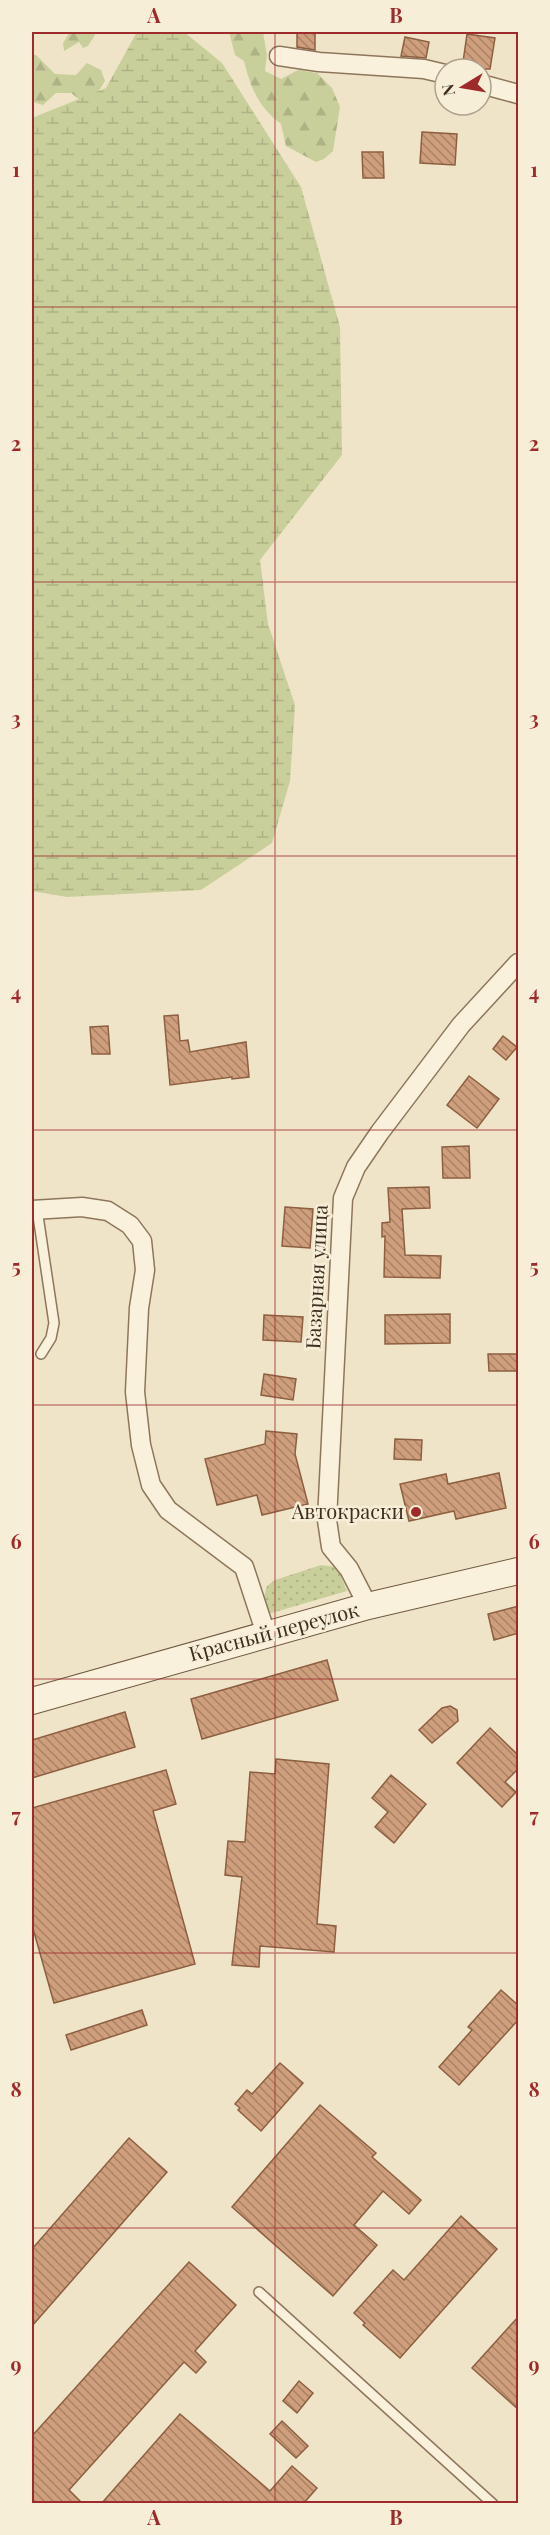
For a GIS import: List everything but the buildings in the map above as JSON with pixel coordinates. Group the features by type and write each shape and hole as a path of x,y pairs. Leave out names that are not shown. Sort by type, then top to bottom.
{"main road":[{"name":"Красный переулок","path":"32,1701 368,1606 519,1571"}],"street":[{"path":"279,56 319,62 433,71"},
{"path":"493,87 519,94"},
{"name":"Базарная улица","path":"368,1606 349,1569 331,1547 327,1520 343,1198 356,1167 380,1132 461,1025 519,963"},
{"path":"34,1209 82,1207 108,1210 130,1225 142,1241 145,1270 139,1308 135,1392 141,1445 151,1485 168,1510 244,1568 266,1634"}],"lane":[{"path":"34,1209 54,1323 51,1338 41,1354"},
{"path":"259,2292 493,2504"}],"green space":[{"path":"70,32 94,32 95,35 88,46 83,48 79,42 64,51 63,43"},
{"path":"137,32 184,32 222,63 301,187 340,327 342,455 260,560 268,624 295,705 290,781 272,843 201,890 67,897 32,891 32,118 106,88"},
{"path":"229,32 263,32 267,55 265,71 281,79 298,70 317,73 332,88 340,107 333,151 324,159 316,162 286,146 281,124 261,104 249,80 244,61 235,55"},
{"path":"32,55 36,55 55,74 76,75 87,63 101,70 105,81 95,97 80,100 71,93 56,93 43,105 33,102"},
{"path":"321,1565 337,1567 347,1591 268,1614 262,1604 267,1586 275,1580"}],"place":[{"name":"Автокраски","path":"416,1512"}]}
